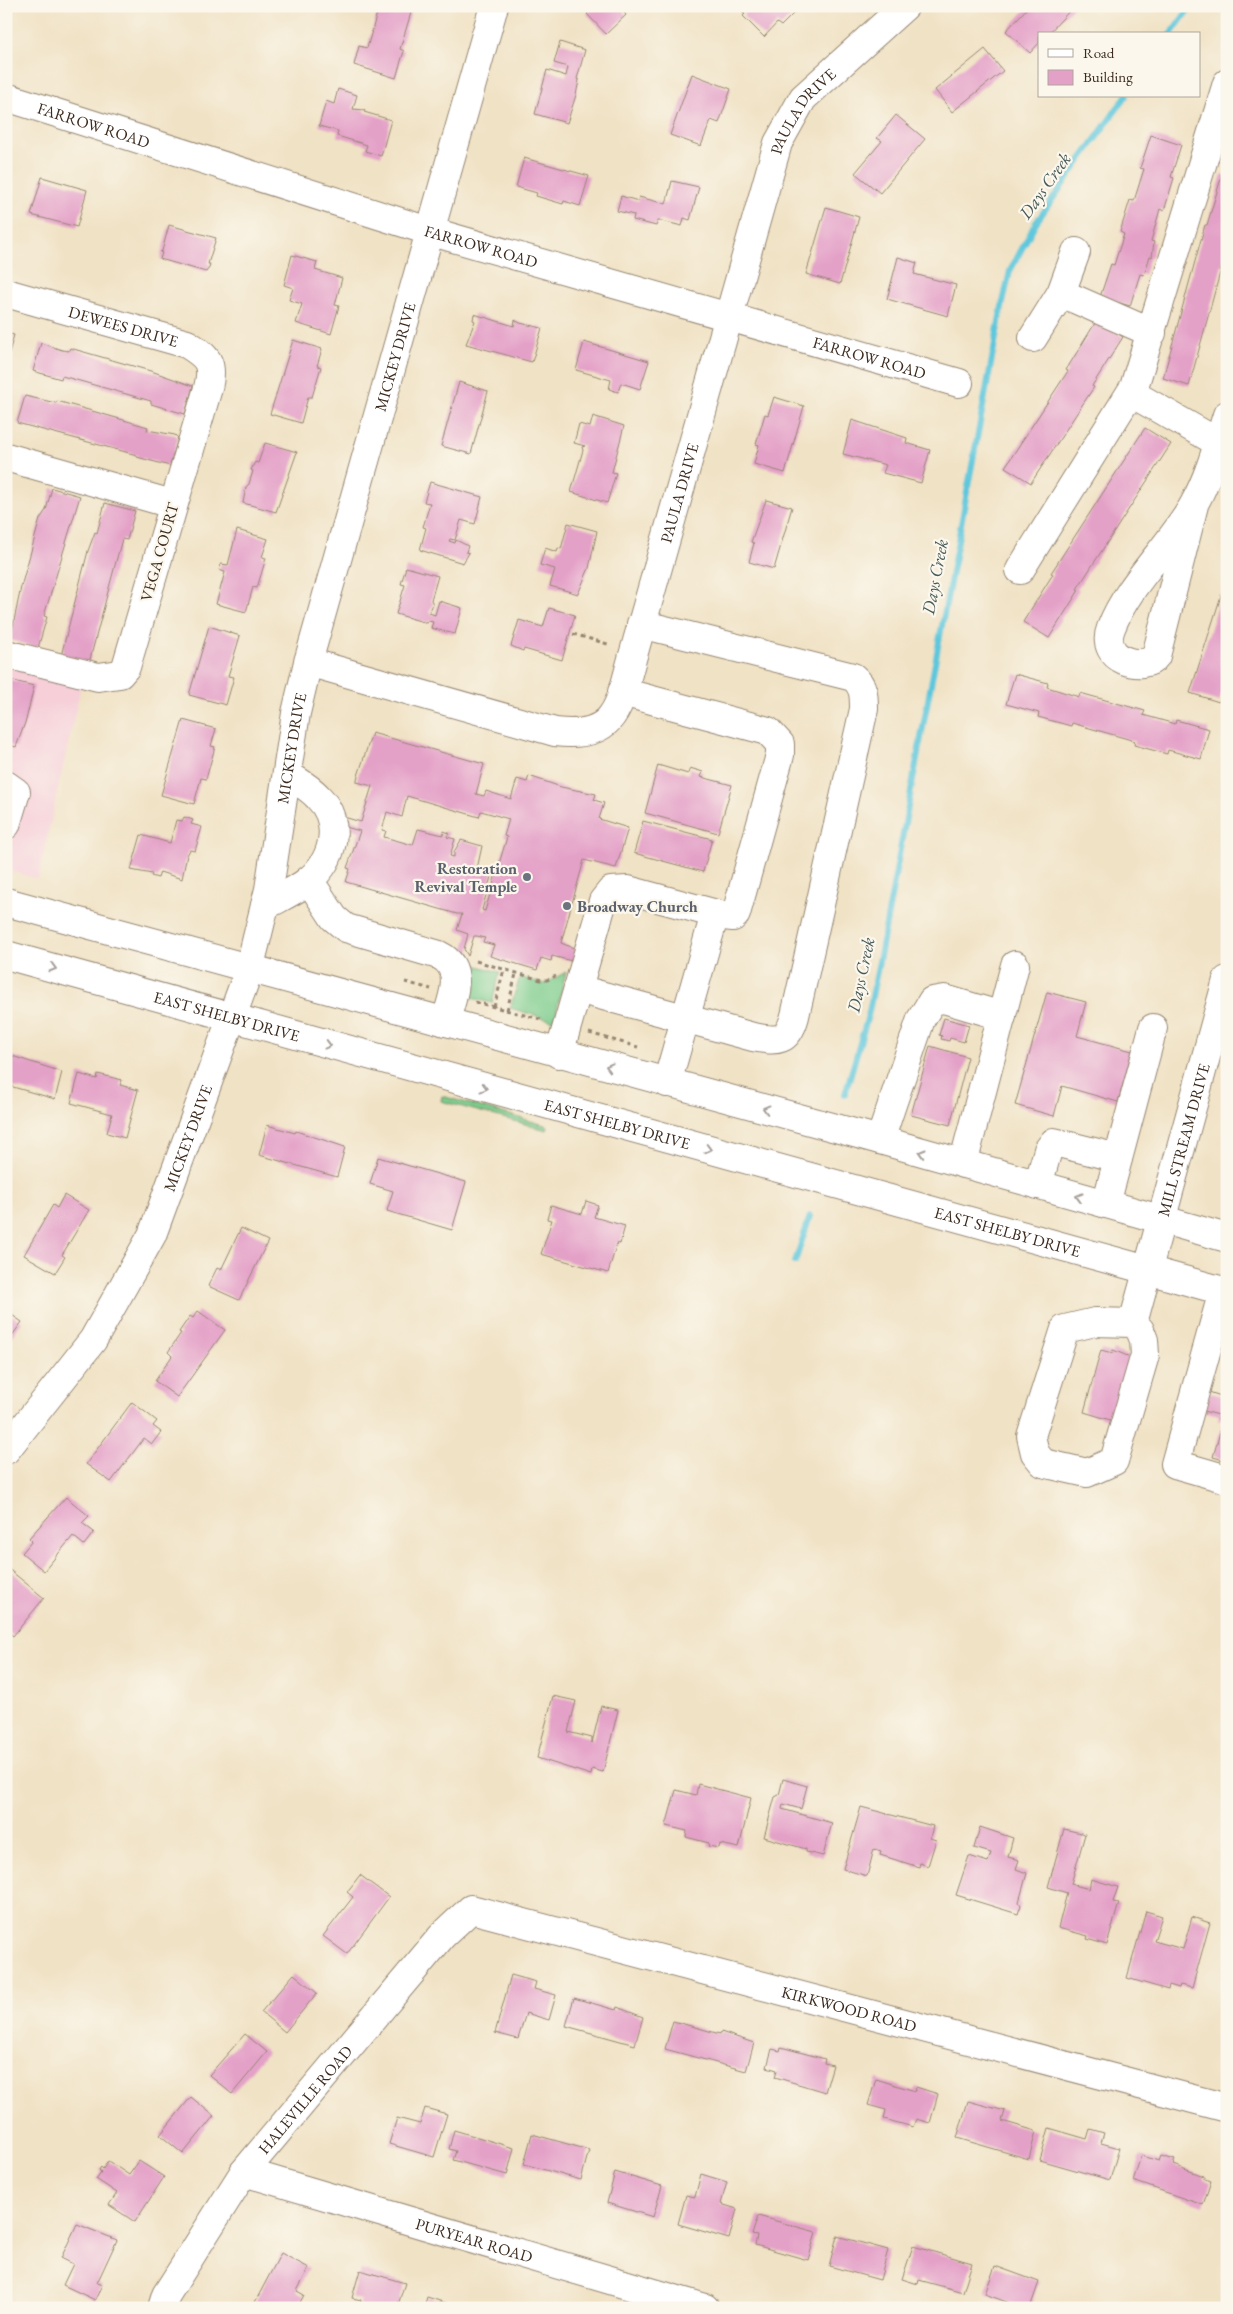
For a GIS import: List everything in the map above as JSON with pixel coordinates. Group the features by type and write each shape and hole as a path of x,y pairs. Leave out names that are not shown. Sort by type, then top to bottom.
{"street":[{"name":"MICKEY DRIVE","path":"6,1450 93,1340 152,1235 233,1018 249,970 265,906 278,842 296,713 308,662 494,6"},
{"name":"PAULA DRIVE","path":"308,662 535,727 575,734 589,732 608,720 614,712 622,692 634,652 778,143 803,98 906,6"},
{"path":"1020,570 1131,393 1152,333 1219,102 1227,83"},
{"name":"FARROW ROAD","path":"6,98 429,231 959,383"},
{"path":"1033,338 1061,293 1076,252"},
{"name":"DEWEES DRIVE","path":"6,293 187,344 202,353 211,368 208,388"},
{"path":"1061,293 1152,333"},
{"name":"VEGA COURT","path":"6,654 98,677 112,677 120,674 126,667 172,504 208,388"},
{"path":"1131,393 1223,444"},
{"path":"1194,505 1155,557 1116,618 1108,636 1108,644 1112,652 1118,657 1145,664 1150,663 1156,656 1194,505 1223,444 1227,415"},
{"path":"6,457 172,504"},
{"path":"568,981 685,1018 769,1040 779,1040 787,1036 792,1028 864,709 864,694 861,684 841,673 641,624"},
{"path":"559,1054 568,981 603,901 611,891 628,890 715,914 733,916 739,910 779,761 780,744 768,731 622,692"},
{"path":"265,906 309,880 326,859 333,839 333,828 326,807 319,797 287,774"},
{"path":"6,785 16,792 6,825"},
{"path":"309,880 334,918 346,928 440,955 452,964 455,971 453,996 446,1022"},
{"path":"6,902 249,970 880,1140 1227,1238"},
{"path":"667,1083 715,914"},
{"name":"EAST SHELBY DRIVE","path":"6,954 1225,1292"},
{"path":"963,1164 1015,966"},
{"name":"MILL STREAM DRIVE","path":"1133,1323 1162,1219 1217,1058 1227,980"},
{"path":"880,1140 921,1020 932,1001 944,999 1002,1016"},
{"path":"1106,1204 1153,1028"},
{"path":"1038,1185 1048,1150 1054,1142 1118,1158"},
{"path":"1225,1292 1218,1344 1175,1464 1227,1479"},
{"path":"1094,1322 1133,1323 1140,1330 1145,1354 1114,1461 1087,1473 1042,1463 1035,1452 1031,1436 1065,1329 1094,1322"},
{"name":"KIRKWOOD ROAD","path":"471,1909 1227,2108"},
{"name":"HALEVILLE ROAD","path":"162,2308 166,2295 244,2172 442,1936 471,1909"},
{"name":"PURYEAR ROAD","path":"244,2172 630,2297 705,2308"}],"path":[{"path":"573,634 634,652"},
{"path":"472,957 477,962 516,974 541,980 568,981"},
{"path":"494,1007 504,970"},
{"path":"507,1010 516,974"}],"shaded area":[{"path":"6,666 81,686 38,879 6,870"}],"green space":[{"path":"472,961 478,966 500,972 492,1003 464,996"},
{"path":"566,972 554,1021 510,1008 520,977 544,984"},
{"path":"442,1096 548,1126 547,1130 441,1101"}],"building":[{"path":"379,6 413,6 400,49 404,51 396,78 354,65 359,46 367,48"},
{"path":"595,6 628,6 623,11 626,15 606,34 587,14"},
{"path":"747,6 750,9 752,6 801,6 781,26 777,23 764,37 743,16 745,14 742,11"},
{"path":"1029,6 1074,6 1050,32 1038,32 1038,44 1030,53 1006,31"},
{"path":"560,42 585,50 577,79 579,80 576,95 567,123 535,114 547,70 566,76 568,67 554,63"},
{"path":"985,49 1003,71 952,112 935,90"},
{"path":"692,74 731,89 719,123 711,120 701,146 670,135"},
{"path":"338,89 357,95 353,109 365,110 364,112 391,120 381,156 365,151 367,145 337,136 338,131 319,126 326,101 334,104"},
{"path":"896,115 925,139 880,193 855,173 882,141 877,138"},
{"path":"1151,135 1181,145 1171,177 1174,178 1164,211 1160,209 1151,241 1154,242 1152,257 1150,256 1144,275 1140,274 1130,306 1100,297 1111,264 1114,265 1124,234 1120,232 1130,200 1134,201 1144,169 1140,168"},
{"path":"524,158 589,176 580,206 564,201 563,204 536,196 537,193 516,187"},
{"path":"1222,175 1227,177 1227,247 1189,386 1163,378 1205,225 1207,225"},
{"path":"42,177 87,190 77,227 31,215"},
{"path":"672,181 699,187 690,220 684,218 682,226 658,221 656,226 633,220 634,215 617,211 621,196 638,201 639,197 666,204"},
{"path":"826,207 859,217 840,284 806,274"},
{"path":"169,225 216,238 208,264 210,264 209,268 206,272 160,259 162,253 160,252 162,251"},
{"path":"292,255 317,262 315,270 342,278 335,305 339,306 331,334 296,323 302,304 289,300 293,288 284,285"},
{"path":"898,257 917,263 914,274 956,285 948,316 887,299"},
{"path":"474,314 514,326 515,320 542,328 532,362 466,344 475,321 473,320"},
{"path":"1097,320 1123,337 1092,386 1094,387 1031,483 1005,467 1068,371 1066,370"},
{"path":"6,333 14,335 7,360 6,360"},
{"path":"293,340 322,349 317,366 321,367 312,397 308,397 301,423 270,414"},
{"path":"584,342 649,361 640,389 621,383 618,392 609,389 611,380 576,370"},
{"path":"41,343 62,350 69,351 70,348 154,372 193,386 185,414 151,404 151,401 62,376 61,379 33,371"},
{"path":"459,382 488,391 471,454 441,446"},
{"path":"25,396 56,403 57,401 148,427 147,430 175,435 178,438 170,466 137,457 137,455 17,423"},
{"path":"774,397 804,406 785,473 754,464 759,445 756,444 765,414 768,415"},
{"path":"593,416 624,426 612,472 616,473 607,503 571,492 583,450 582,447 585,446 574,443 579,424 590,427"},
{"path":"852,420 907,438 906,443 930,450 921,483 883,473 886,465 843,454"},
{"path":"1145,428 1171,444 1077,589 1079,590 1049,638 1023,622 1053,574 1051,573"},
{"path":"265,443 297,452 276,512 243,503 246,487 249,484 253,471 251,470 255,462 258,463"},
{"path":"430,482 482,497 475,524 461,520 455,540 450,539 449,541 455,543 456,540 468,546 466,552 469,553 463,563 420,550 426,528 423,527 430,503 424,502"},
{"path":"52,488 80,496 44,616 47,617 38,648 10,640 21,587 40,519 46,510"},
{"path":"766,500 792,507 774,569 749,562 754,543 751,542"},
{"path":"105,503 135,511 127,540 122,539 89,663 62,655 62,652 88,551 95,532 97,533"},
{"path":"568,523 597,531 589,568 578,594 550,586 555,569 540,565 545,548 557,552 558,548 561,549"},
{"path":"237,530 268,539 262,557 266,558 257,588 253,587 246,612 216,604 225,572 219,570 221,564 228,565"},
{"path":"406,567 438,576 431,600 433,604 429,613 435,615 439,601 462,608 455,634 431,628 433,622 428,621 427,623 396,614 405,585 401,584"},
{"path":"1227,577 1227,676 1219,702 1190,693"},
{"path":"549,608 575,615 562,660 524,649 523,651 511,646 519,620 543,627"},
{"path":"209,626 240,636 228,676 234,677 226,705 189,695"},
{"path":"1015,674 1048,683 1047,687 1079,697 1080,693 1145,711 1143,715 1175,724 1176,720 1209,729 1201,759 1168,750 1167,754 1134,745 1135,741 1072,723 1071,726 1038,717 1039,713 1006,704"},
{"path":"6,679 34,686 26,720 16,747 6,744"},
{"path":"183,720 216,729 211,746 215,747 206,779 201,778 194,804 161,795"},
{"path":"372,733 484,764 476,794 484,796 486,791 511,799 517,779 527,782 529,776 561,787 596,794 594,800 604,803 599,819 628,828 616,868 584,860 561,943 579,950 576,962 552,956 551,961 541,958 537,970 490,956 494,945 483,942 485,938 477,936 474,936 468,956 464,949 468,934 457,930 462,914 346,882 350,869 347,868 360,831 342,826 340,816 361,822 372,786 357,782","holes":["407,796 479,817 481,811 509,819 504,836 507,837 485,911 482,910 492,873 477,869 482,846 461,840 454,852 454,857 450,856 455,839 447,837 449,833 444,831 443,835 418,829 413,845 384,837 386,831 382,830 387,812 402,817"]},
{"path":"658,765 688,774 690,768 703,772 701,777 732,785 718,833 645,813"},
{"path":"184,817 193,820 191,824 202,827 195,851 190,850 187,855 182,879 160,872 158,878 151,876 152,874 131,870 141,835 170,843 176,820 182,821"},
{"path":"643,821 712,839 703,872 634,853"},
{"path":"1047,992 1086,1002 1077,1036 1132,1051 1118,1102 1062,1086 1054,1116 1015,1105"},
{"path":"944,1018 969,1025 964,1042 950,1038 949,1041 941,1039 942,1036 939,1035"},
{"path":"930,1046 968,1057 950,1125 911,1115"},
{"path":"6,1054 62,1072 55,1099 6,1085"},
{"path":"79,1074 97,1079 98,1074 122,1080 120,1085 138,1090 125,1138 107,1133 112,1114 71,1103"},
{"path":"267,1125 295,1133 296,1131 345,1147 337,1177 259,1155"},
{"path":"378,1157 466,1182 452,1230 387,1211 393,1191 370,1184"},
{"path":"64,1195 89,1210 62,1255 65,1257 55,1273 24,1255 53,1205 57,1208"},
{"path":"586,1201 598,1205 594,1217 625,1226 620,1244 617,1243 608,1273 541,1254 552,1220 547,1219 551,1205 582,1214"},
{"path":"241,1228 268,1241 239,1300 208,1286 217,1268 221,1270"},
{"path":"6,1311 22,1322 6,1344"},
{"path":"198,1311 225,1330 177,1397 155,1381 172,1356 168,1352 181,1333 179,1332 190,1316 193,1318"},
{"path":"1101,1350 1112,1353 1113,1350 1135,1359 1117,1422 1084,1412"},
{"path":"1227,1389 1227,1461 1213,1457 1224,1418 1218,1420 1219,1415 1203,1411 1209,1392 1224,1397"},
{"path":"132,1402 157,1421 153,1426 161,1432 152,1444 144,1438 111,1482 86,1464"},
{"path":"66,1497 89,1516 82,1523 94,1532 84,1545 73,1536 44,1571 22,1553 32,1541 29,1538"},
{"path":"6,1567 44,1598 13,1636 6,1630"},
{"path":"553,1696 576,1701 568,1732 592,1738 592,1743 601,1706 618,1710 603,1772 592,1769 591,1775 537,1758"},
{"path":"783,1779 807,1786 801,1809 783,1804 782,1809 832,1823 823,1856 764,1837 775,1797 779,1795"},
{"path":"698,1784 751,1798 739,1848 720,1844 719,1848 708,1846 709,1843 686,1837 687,1831 666,1826 676,1790 696,1795"},
{"path":"861,1807 933,1826 930,1838 936,1840 928,1866 920,1863 919,1867 880,1855 881,1851 874,1849 867,1876 843,1869"},
{"path":"980,1827 1013,1838 1008,1857 1019,1860 1016,1869 1027,1873 1019,1902 1021,1905 1018,1914 956,1895 969,1856 988,1862 991,1853 974,1848"},
{"path":"1064,1829 1085,1834 1071,1884 1089,1889 1091,1879 1118,1887 1113,1902 1119,1903 1107,1945 1087,1939 1088,1936 1058,1928 1067,1893 1048,1887"},
{"path":"360,1875 389,1897 347,1954 323,1936 353,1897 347,1892"},
{"path":"1146,1911 1162,1916 1154,1941 1183,1949 1192,1917 1210,1923 1192,1988 1180,1985 1179,1988 1169,1985 1168,1990 1127,1978"},
{"path":"294,1974 317,1993 285,2032 261,2012"},
{"path":"511,1975 536,1982 534,1989 556,1995 549,2020 526,2013 518,2039 495,2033"},
{"path":"574,1998 616,2010 617,2007 643,2017 635,2045 566,2026"},
{"path":"673,2021 720,2034 721,2032 754,2043 746,2071 665,2049"},
{"path":"245,2034 267,2052 232,2094 209,2075"},
{"path":"781,2047 825,2059 824,2063 833,2065 825,2092 775,2077 777,2070 767,2067 772,2049 780,2051"},
{"path":"876,2079 915,2091 916,2087 938,2094 930,2123 916,2119 913,2127 884,2119 886,2110 868,2105"},
{"path":"191,2097 214,2116 183,2154 160,2135"},
{"path":"968,2101 1005,2111 1002,2121 1036,2131 1029,2159 957,2138"},
{"path":"425,2108 447,2114 434,2157 389,2144 397,2118 420,2124"},
{"path":"1049,2128 1087,2139 1090,2129 1104,2133 1101,2143 1119,2148 1110,2180 1040,2160"},
{"path":"454,2130 514,2148 507,2175 453,2160 456,2151 449,2149"},
{"path":"532,2134 589,2150 581,2180 524,2164"},
{"path":"1141,2156 1159,2161 1161,2156 1175,2160 1173,2165 1204,2176 1204,2179 1211,2181 1203,2205 1133,2181"},
{"path":"108,2161 129,2175 139,2161 164,2177 135,2222 109,2205 117,2193 96,2179 101,2172 99,2170 101,2167 103,2169"},
{"path":"615,2172 662,2186 653,2217 607,2203"},
{"path":"701,2174 727,2182 721,2204 737,2209 729,2239 678,2224 686,2195 695,2197"},
{"path":"758,2216 816,2232 808,2260 755,2245 757,2236 752,2235"},
{"path":"77,2224 117,2240 97,2283 102,2285 95,2300 63,2285 73,2264 61,2258"},
{"path":"837,2236 888,2250 880,2280 829,2266"},
{"path":"913,2246 972,2263 963,2292 919,2280 918,2284 902,2279"},
{"path":"281,2253 309,2268 297,2291 304,2295 297,2308 256,2308 253,2306"},
{"path":"995,2266 1039,2282 1030,2308 1023,2308 985,2294"},
{"path":"360,2270 405,2283 397,2308 358,2308 361,2300 352,2298"},
{"path":"427,2297 459,2307 459,2308 424,2308"}],"waterway":[{"name":"Days Creek","path":"1172,32 1191,6"},
{"name":"Days Creek","path":"845,1094 869,1012 1010,271 1035,224 1125,98"},
{"name":"Days Creek","path":"795,1262 810,1216"}],"place":[{"name":"Restoration Revival Temple","path":"527,877"},
{"name":"Broadway Church","path":"567,906"}]}
